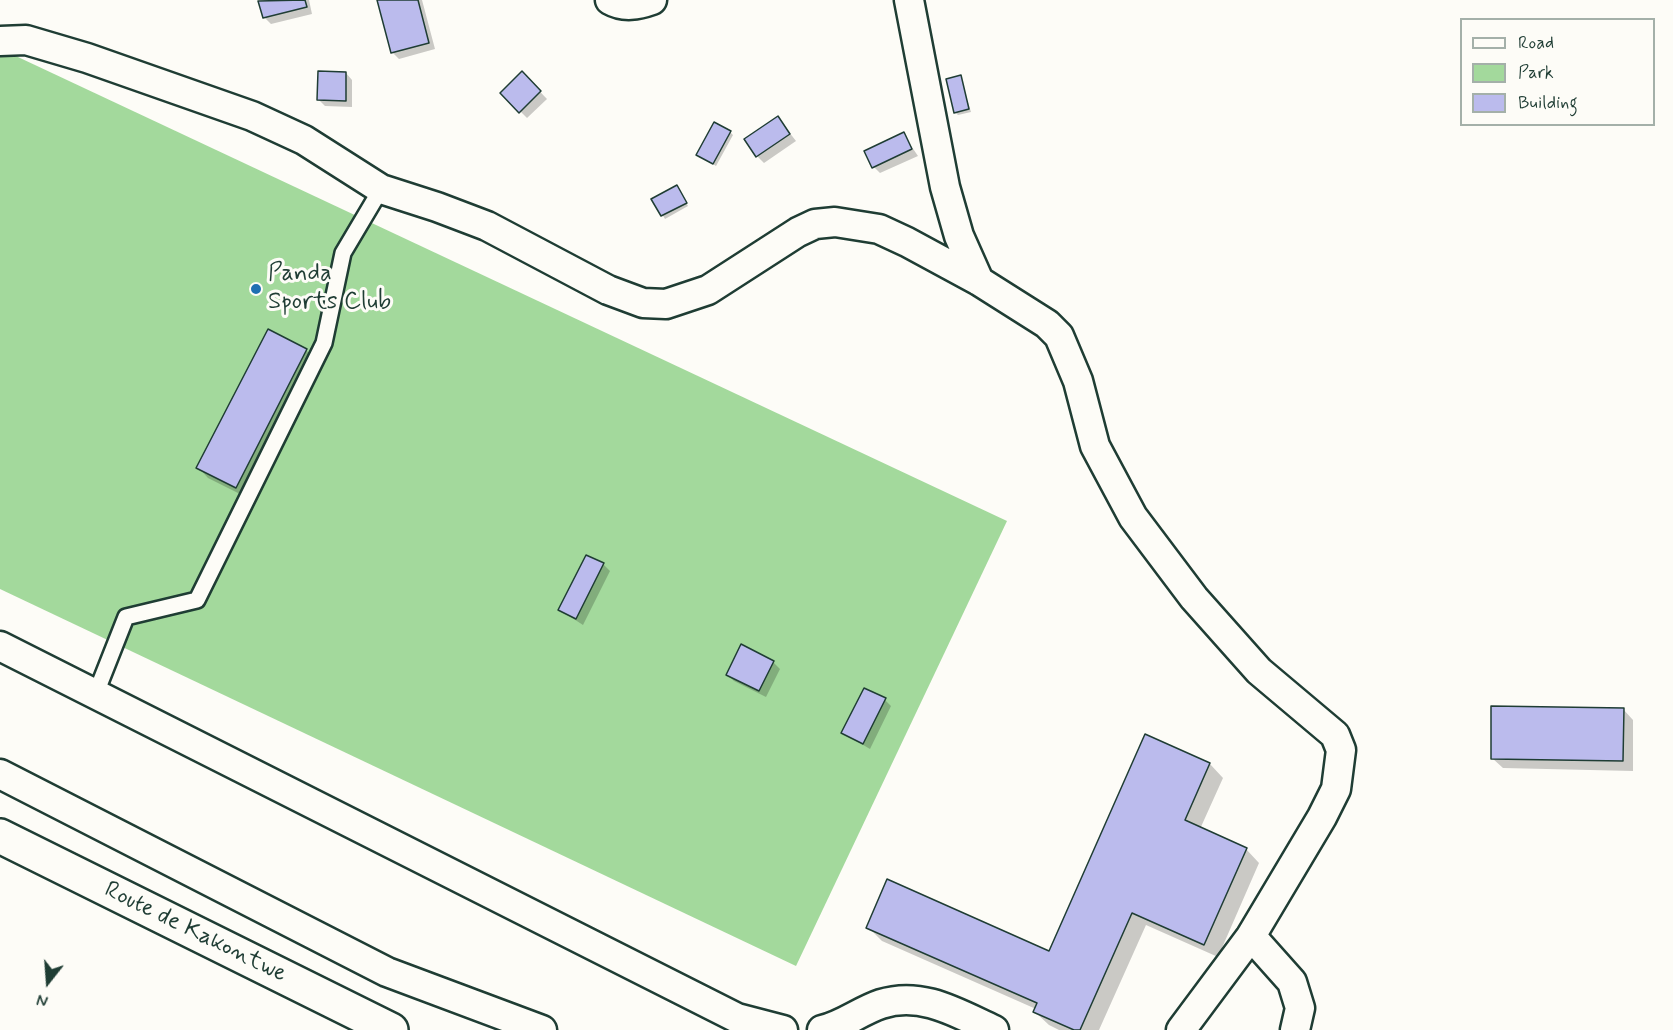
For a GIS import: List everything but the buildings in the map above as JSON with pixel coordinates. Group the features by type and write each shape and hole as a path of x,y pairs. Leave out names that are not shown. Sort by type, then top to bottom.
{"street":[{"path":"610,0 617,4 637,5 652,0"},
{"path":"909,0 945,187 959,236 979,281"},
{"path":"0,40 26,40 77,55 178,88 252,116 303,140 381,189 487,226 608,290 643,303 666,304 708,290 798,232 815,224 835,222 879,229 979,281 1025,308 1059,336 1078,381 1095,446 1133,517 1194,598 1259,671 1335,735 1341,750 1336,789 1251,936 1181,1030"},
{"path":"0,646 737,1018 783,1030"},
{"path":"0,774 387,972 542,1030"},
{"name":"Route de Kakontwe","path":"0,836 391,1030"},
{"path":"1251,936 1292,982 1300,1008 1295,1030"},
{"path":"822,1030 881,1004 909,999 935,1003 994,1030"}],"lane":[{"path":"96,693 126,617 197,600 324,343 343,253 381,189"}],"green space":[{"name":"Panda Sports Club","path":"3,50 1007,521 796,966 0,589 0,57"}],"place":[{"name":"Panda Sports Club","path":"256,289"}]}
